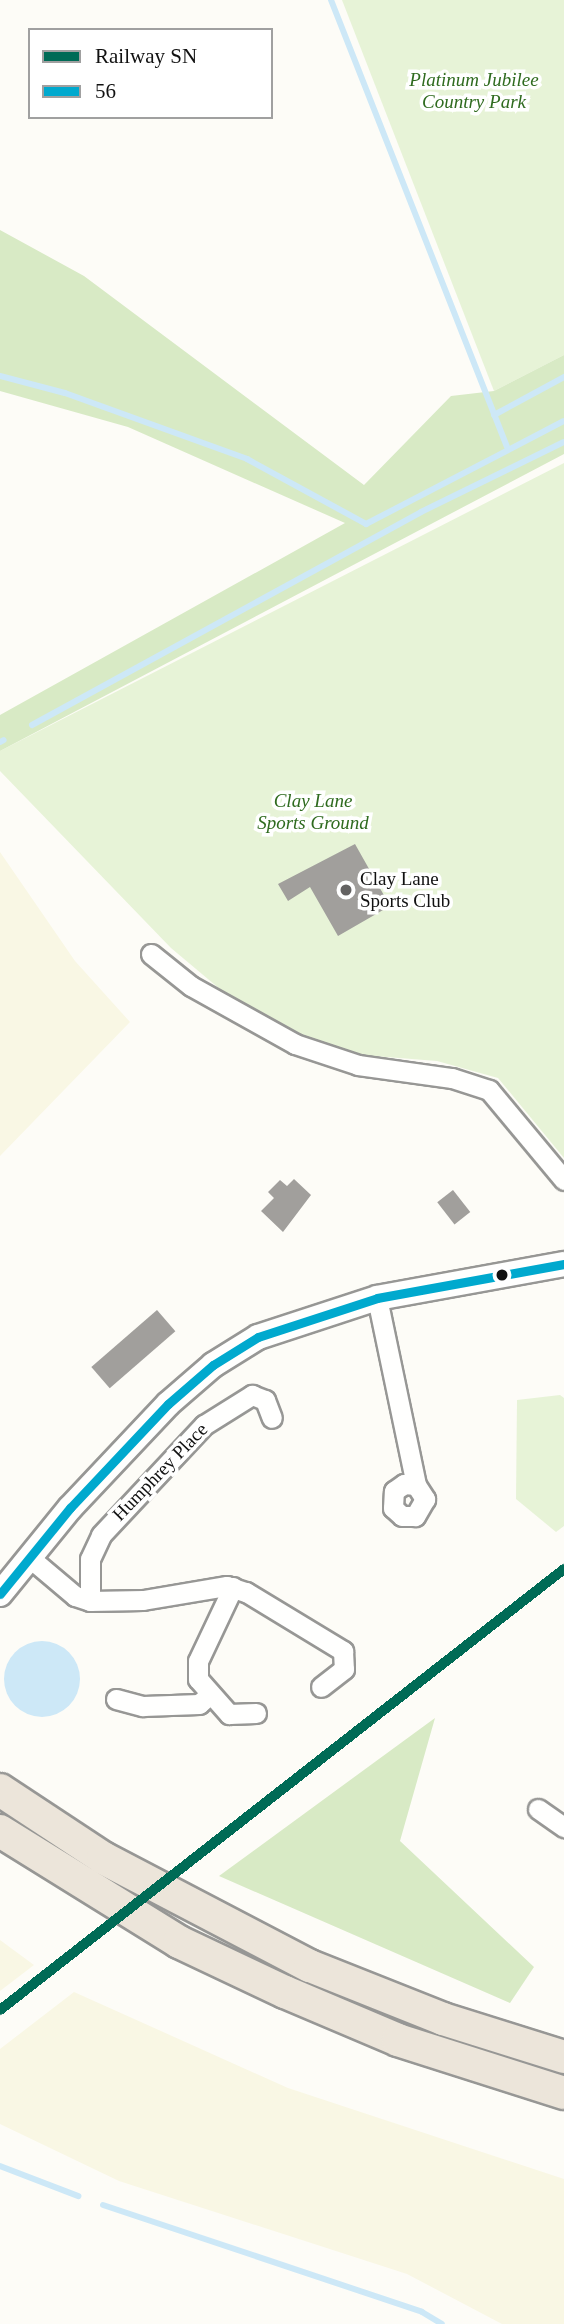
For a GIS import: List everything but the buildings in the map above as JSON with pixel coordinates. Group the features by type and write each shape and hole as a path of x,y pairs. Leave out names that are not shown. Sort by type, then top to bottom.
{"highway":[{"path":"0,1790 103,1858 197,1912 334,1976 564,2057"},
{"path":"0,1831 87,1889 179,1942 398,2040 564,2093"}],"street":[{"path":"150,954 191,986 295,1044 358,1065 470,1082 489,1090 564,1180"},
{"path":"0,1594 168,1404 212,1365 258,1337 377,1298 564,1264"},
{"path":"377,1298 416,1485"},
{"name":"Humphrey Place","path":"90,1601 90,1559 101,1535 204,1425 252,1395 265,1400 272,1418"},
{"path":"30,1558 90,1601 233,1587 343,1651 344,1669 321,1687"},
{"path":"233,1587 221,1623 198,1661 198,1679 208,1696 229,1714 256,1713"},
{"path":"116,1699 144,1706 199,1704 208,1696"},
{"path":"538,1809 564,1827"}],"shaded area":[{"path":"0,852 75,961 130,1022 0,1156"},
{"path":"0,1940 34,1965 0,1991"},
{"path":"74,1992 288,2088 564,2179 564,2324 502,2324 407,2274 119,2181 0,2124 0,2049"}],"green space":[{"name":"Platinum Jubilee Country Park","path":"342,0 564,0 564,355 494,391"},
{"path":"0,230 84,276 364,485 451,396 494,391 564,355 564,454 0,751 0,715 345,523 128,427 0,391"},
{"name":"Clay Lane Sports Ground","path":"564,463 564,1158 498,1078 437,1061 361,1055 292,1034 227,995 171,948 0,771 0,751"},
{"path":"560,1395 564,1398 564,1526 556,1532 516,1499 517,1400"},
{"path":"435,1718 400,1841 534,1967 510,2003 219,1876"}],"water":[{"path":"35,1641 49,1641 63,1647 74,1658 80,1679 77,1694 69,1706 49,1717 35,1717 21,1711 10,1700 4,1686 4,1672 10,1658 21,1647"}],"waterway":[{"path":"331,0 507,447"},
{"path":"0,376 65,393 247,459 366,524 564,421"},
{"path":"494,415 564,377"},
{"path":"32,725 421,512 564,442"},
{"path":"0,742 4,740"},
{"path":"0,2166 78,2196"},
{"path":"103,2205 422,2312 442,2324"}],"rail line":[{"name":"SN","path":"0,2010 564,1569"}],"transit line":[{"name":"56","path":"0,1594 70,1508 168,1404 213,1365 258,1337 377,1298 564,1264"}],"place":[{"name":"Clay Lane Sports Club","path":"346,890"}]}
